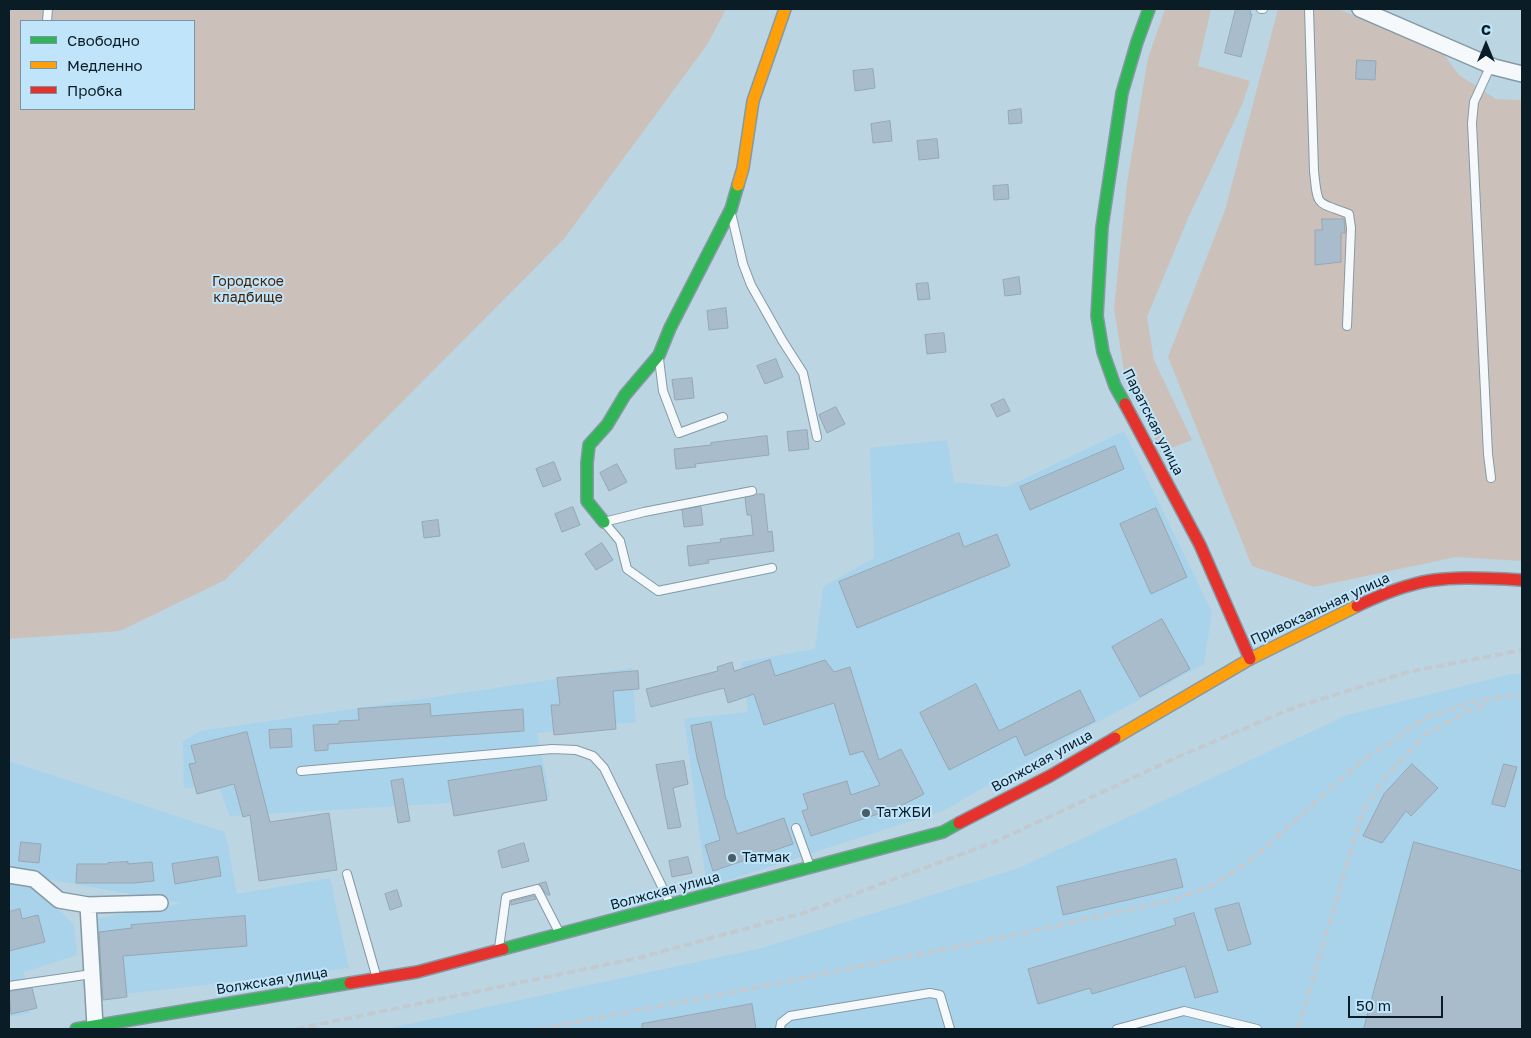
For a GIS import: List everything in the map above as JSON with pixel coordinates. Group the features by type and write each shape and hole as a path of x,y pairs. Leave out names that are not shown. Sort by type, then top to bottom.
{"main road":[{"path":"604,522 587,501 589,444 607,424 625,395 659,356 670,328 730,209 744,168 753,102 785,9"},
{"name":"Паратская улица","path":"1149,9 1122,93 1102,227 1097,316 1103,352 1115,386 1200,545 1250,659"},
{"name":"Привокзальная улица","path":"1250,659 1376,597 1412,584 1443,580 1490,578 1522,580"},
{"name":"Волжская улица","path":"76,1029 417,972 943,832 1050,776 1250,659"}],"street":[{"path":"1360,9 1491,65 1522,74"},
{"path":"9,875 34,879 58,900 88,906 160,903"},
{"path":"88,906 95,1026"}],"lane":[{"path":"1309,9 1316,196 1328,208 1349,214 1350,216 1347,326"},
{"path":"1491,65 1474,102 1472,123 1488,454 1491,478"},
{"path":"730,209 743,264 751,285 803,373 817,437"},
{"path":"659,356 663,392 679,432 723,417"},
{"path":"752,491 644,512 604,522 620,540 627,569 658,591 772,568"},
{"path":"301,771 552,749 576,750 593,756 604,768 671,904"},
{"path":"796,828 810,867"},
{"path":"347,874 377,979"},
{"path":"499,950 506,898 537,889 560,934"},
{"path":"9,986 92,974"},
{"path":"780,1029 781,1023 790,1016 930,993 940,995 950,1029"},
{"path":"1117,1029 1184,1010 1257,1029"}],"shaded area":[{"path":"1124,431 1212,612 1204,664 1074,735 945,810 707,887 684,719 748,712 741,662 815,649 823,587 874,558 870,448 947,440 954,482 1007,487"},
{"path":"632,668 636,722 537,733 550,797 230,816 218,785 184,788 183,741 201,731"},
{"path":"1511,674 1522,674 1522,1029 385,1029 762,948 1019,868 1347,715"},
{"path":"9,761 225,832 237,894 330,878 349,968 100,997 89,920 182,903 24,875 74,925 77,955 24,972 30,1013 9,1017"}],"green space":[{"name":"Городское кладбище","path":"9,9 726,9 707,45 564,239 225,580 120,631 9,639"},
{"path":"1165,9 1211,9 1198,66 1250,81 1242,105 1189,216 1147,317 1154,360 1192,440 1161,452 1124,371 1114,308 1127,183 1148,58"},
{"path":"1278,9 1338,9 1442,52 1459,75 1496,99 1522,100 1522,561 1456,557 1314,587 1252,566 1168,357 1225,210"}],"building":[{"path":"1236,9 1251,9 1250,14 1252,14 1241,57 1225,53"},
{"path":"1357,60 1376,61 1375,80 1356,79"},
{"path":"873,69 875,88 855,91 853,71"},
{"path":"1021,109 1022,123 1009,124 1008,111"},
{"path":"890,121 892,141 873,143 871,124"},
{"path":"937,139 939,158 919,160 917,141"},
{"path":"1008,185 1009,199 994,200 993,186"},
{"path":"1322,219 1344,219 1345,233 1341,233 1341,262 1315,265 1315,230 1322,230"},
{"path":"1019,277 1021,294 1005,296 1003,280"},
{"path":"928,283 930,299 918,300 916,284"},
{"path":"726,308 728,328 709,330 707,311"},
{"path":"944,333 946,352 927,354 925,335"},
{"path":"776,359 783,377 765,384 757,366"},
{"path":"692,378 694,398 675,400 672,380"},
{"path":"1004,399 1010,411 997,417 991,405"},
{"path":"836,407 845,424 827,433 819,415"},
{"path":"807,430 809,449 789,451 787,432"},
{"path":"767,436 769,455 695,464 696,467 676,469 674,449"},
{"path":"1115,446 1124,469 1030,510 1020,487"},
{"path":"554,462 561,480 543,487 536,469"},
{"path":"617,464 627,482 609,491 600,473"},
{"path":"756,494 764,494 768,532 772,531 774,551 708,560 709,563 689,566 687,546 721,542 720,539 753,535 751,515 747,515 745,498"},
{"path":"573,507 580,525 562,532 555,514"},
{"path":"701,507 703,525 684,527 682,510"},
{"path":"1156,508 1187,577 1151,594 1120,524"},
{"path":"438,520 440,536 424,538 422,522"},
{"path":"959,533 964,547 997,534 1010,566 857,628 839,582"},
{"path":"602,543 613,560 596,570 585,554"},
{"path":"1162,619 1190,669 1140,697 1112,647"},
{"path":"770,660 775,676 825,660 834,672 850,667 879,760 901,749 924,794 893,810 811,836 802,811 808,809 803,794 847,781 851,795 880,785 863,751 850,755 834,703 764,725 754,694 728,703 724,688 651,707 646,689 718,671 717,667 732,662 734,671"},
{"path":"638,671 639,689 613,691 616,729 554,735 551,705 560,705 557,678"},
{"path":"976,684 999,731 1080,690 1095,721 1025,756 1016,736 949,770 920,713"},
{"path":"430,704 431,716 523,709 524,731 328,744 328,750 315,751 313,725 339,724 339,721 359,720 358,709"},
{"path":"711,722 726,800 737,834 784,818 793,844 713,871 705,845 720,840 697,758 691,726"},
{"path":"291,729 292,747 270,748 269,730"},
{"path":"247,732 270,822 329,813 337,870 259,881 250,815 243,817 234,784 197,794 189,764 196,763 191,746"},
{"path":"684,761 688,784 673,788 681,827 668,829 656,765"},
{"path":"1412,764 1438,788 1411,816 1406,811 1382,843 1363,836 1384,794"},
{"path":"1504,764 1517,767 1505,807 1492,804"},
{"path":"541,766 547,800 454,816 448,781"},
{"path":"403,779 410,821 398,823 391,781"},
{"path":"21,842 41,844 39,863 19,861"},
{"path":"1414,842 1522,871 1522,1029 1364,1029"},
{"path":"524,843 529,861 502,868 498,851"},
{"path":"218,857 221,876 175,884 172,864"},
{"path":"688,857 692,873 672,877 669,861"},
{"path":"1176,859 1183,887 1063,915 1057,887"},
{"path":"128,862 128,864 152,862 154,881 76,883 77,864"},
{"path":"546,882 550,895 547,895 539,884"},
{"path":"397,890 402,906 390,910 385,894"},
{"path":"534,896 536,899 511,905 511,902"},
{"path":"1239,903 1251,944 1228,951 1215,909"},
{"path":"20,909 22,919 38,915 45,942 9,951 9,912"},
{"path":"1194,913 1218,992 1195,998 1185,966 1092,994 1090,988 1038,1004 1028,969 1176,925 1174,919"},
{"path":"245,916 247,946 123,956 127,997 103,1000 99,932 132,928 131,925"},
{"path":"32,988 37,1008 11,1014 9,992"},
{"path":"752,1004 756,1029 642,1029 642,1024"}],"railway":[{"path":"297,1029 638,958 803,913 997,841 1180,756 1293,708 1408,672 1522,650"},
{"path":"539,1029 734,992 1034,931 1176,899 1215,884 1251,860 1359,763 1426,718 1471,702 1522,694"},
{"path":"1298,1029 1363,810 1387,775 1425,735 1468,711 1488,705"}],"traffic: fast":[{"path":"1125,404 1115,386 1103,352 1097,316 1102,227 1122,93 1149,9"},
{"path":"604,522 587,501 589,445 607,425 625,395 659,355 670,328 731,209 738,185"},
{"path":"503,949 943,832 959,823"},
{"path":"76,1029 350,983"}],"traffic: slow":[{"path":"738,185 743,168 753,101 785,9"},
{"path":"1115,738 1250,659 1357,606"}],"traffic: jam":[{"path":"1125,404 1200,545 1250,659"},
{"path":"1357,606 1390,592 1423,582 1451,578 1522,580"},
{"path":"959,823 1050,776 1115,738"},
{"path":"350,983 417,972 503,949"}],"place":[{"name":"ТатЖБИ","path":"866,813"},
{"name":"Татмак","path":"732,858"}]}
